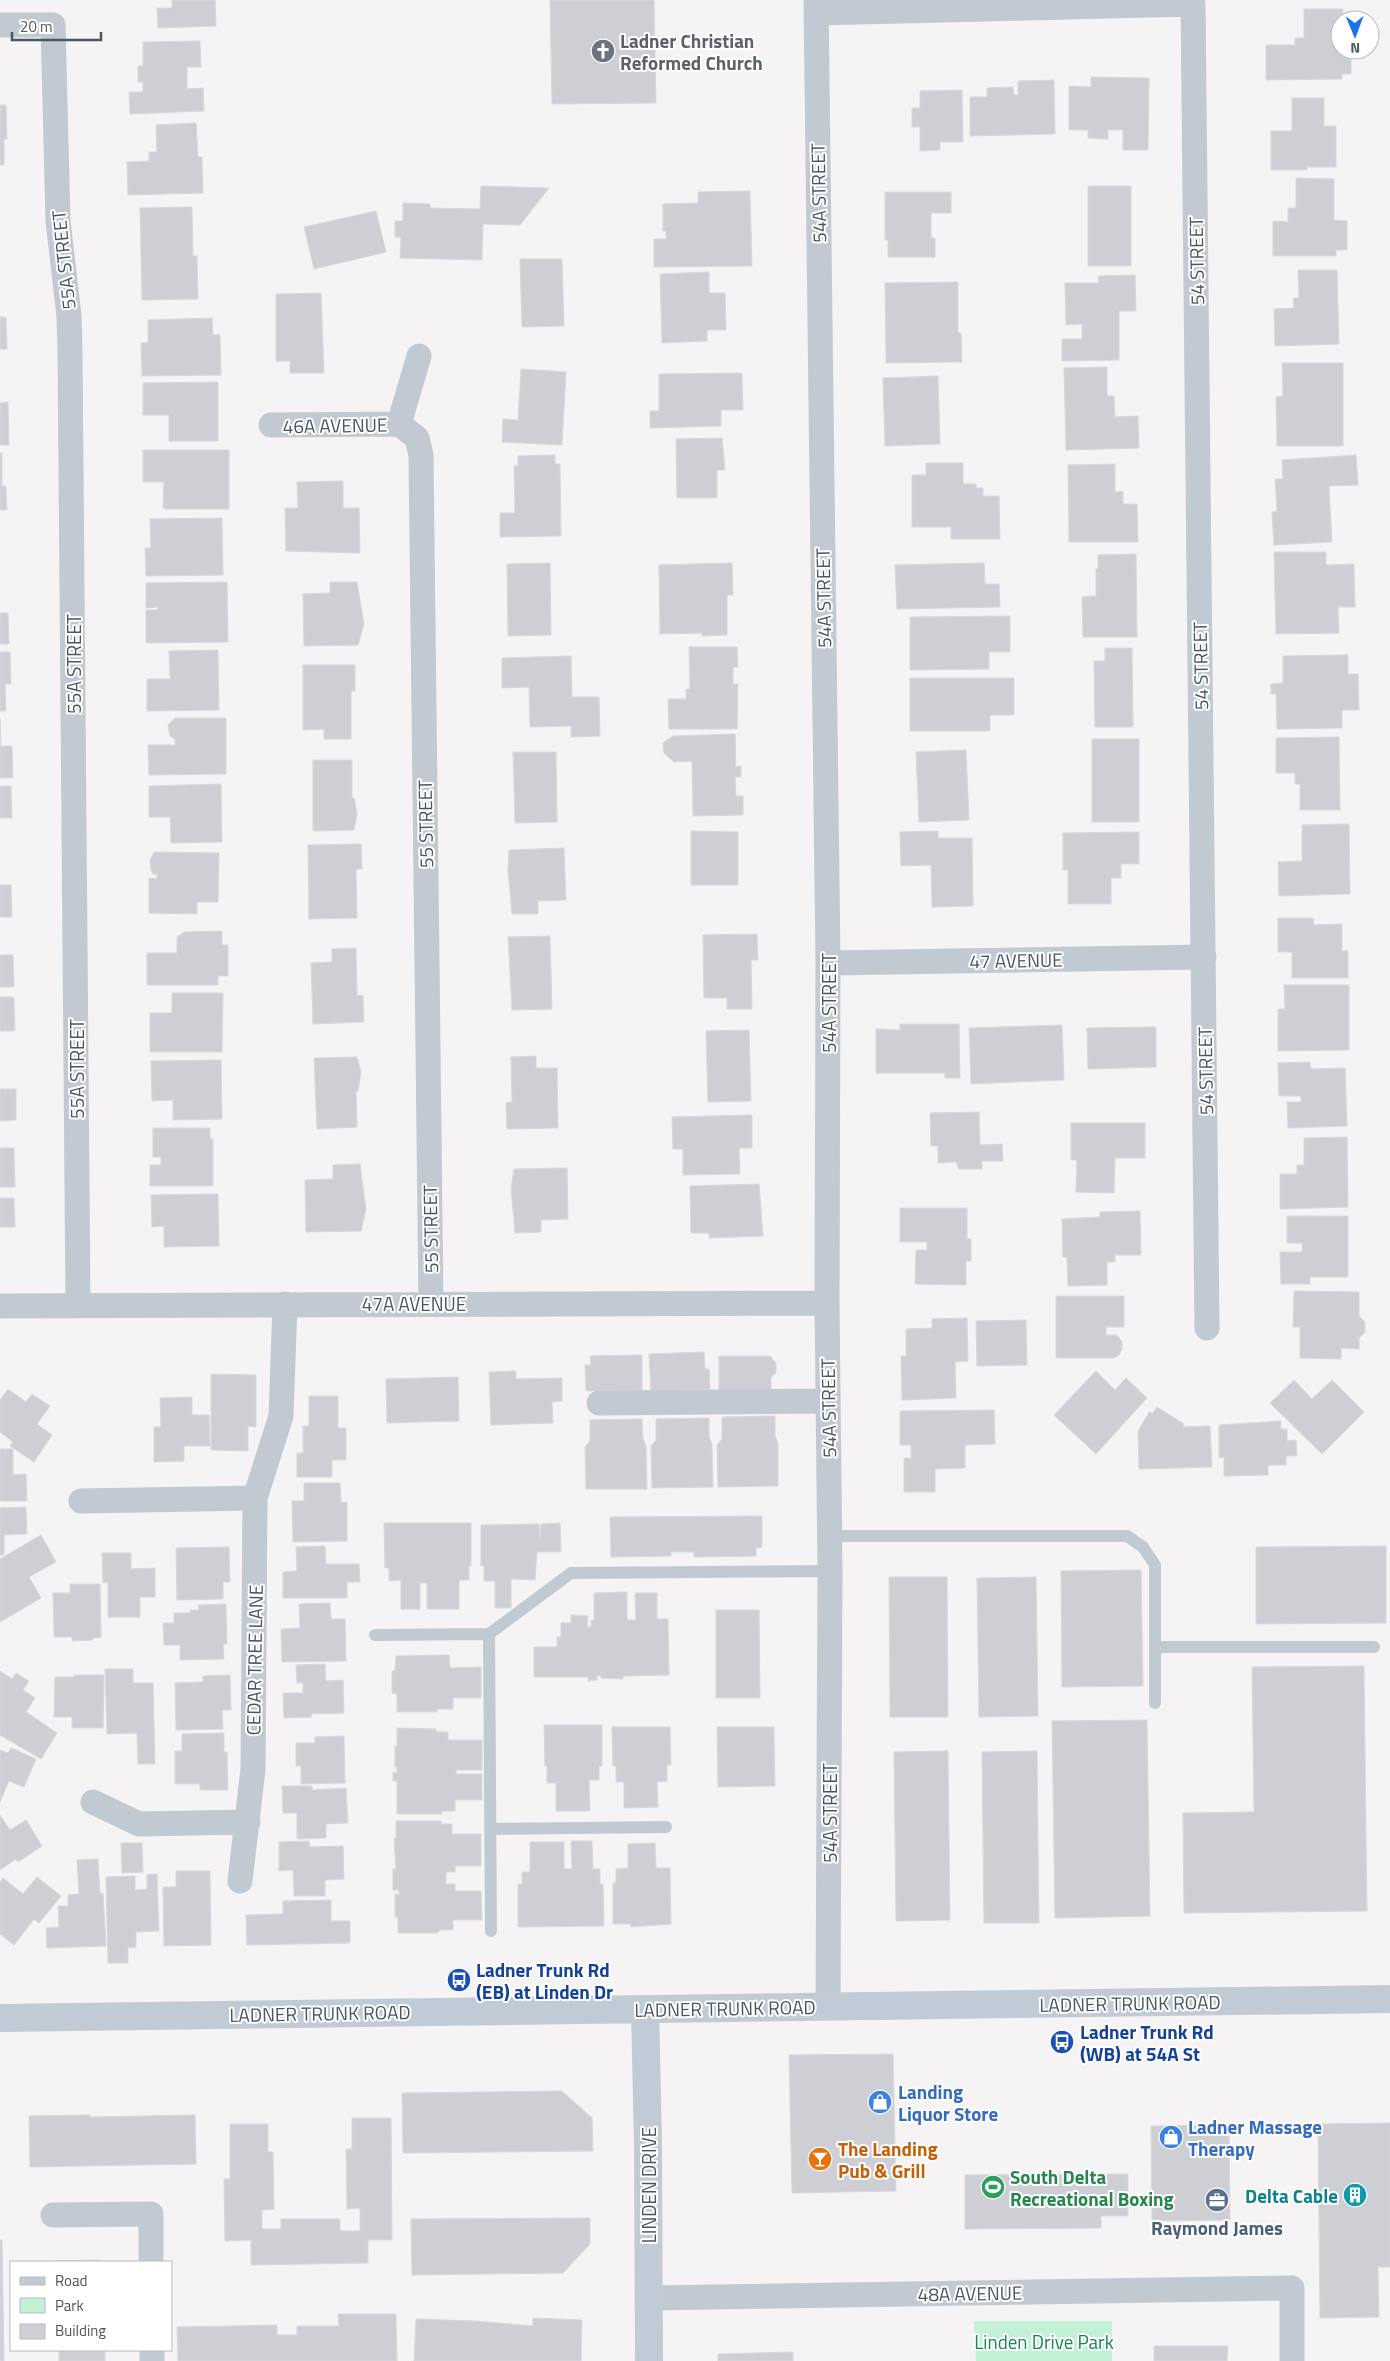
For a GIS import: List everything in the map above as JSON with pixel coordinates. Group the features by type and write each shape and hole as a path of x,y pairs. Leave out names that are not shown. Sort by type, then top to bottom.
{"main road":[{"name":"LADNER TRUNK ROAD","path":"0,2018 1390,1999"},
{"name":"LINDEN DRIVE","path":"645,2009 649,2361"}],"street":[{"name":"54 STREET","path":"816,6 1193,4 1208,1328"},
{"name":"54A STREET","path":"816,6 828,963 827,1303 830,1536 828,2006"},
{"name":"55A STREET","path":"0,25 53,25 58,221 70,350 78,1305"},
{"path":"399,424 420,356"},
{"name":"46A AVENUE","path":"271,425 399,424"},
{"name":"55 STREET","path":"399,424 417,438 421,455 430,1303"},
{"name":"47 AVENUE","path":"828,963 1204,957"},
{"name":"47A AVENUE","path":"0,1306 827,1303"},
{"name":"CEDAR TREE LANE","path":"240,1881 253,1769 255,1498 281,1416 285,1304"},
{"path":"599,1403 828,1401"},
{"path":"80,1501 255,1498"},
{"path":"93,1802 139,1824 248,1822"},
{"path":"53,2215 151,2214 151,2261"},
{"name":"48A AVENUE","path":"649,2298 1292,2288 1292,2361"}],"lane":[{"path":"830,1536 1127,1536 1143,1547 1155,1565 1155,1703"},
{"path":"375,1634 489,1634 571,1573 830,1571"},
{"path":"489,1634 491,1931"},
{"path":"1155,1647 1374,1647"},
{"path":"490,1829 666,1827"}],"green space":[{"name":"Linden Drive Park","path":"974,2321 1112,2321 1112,2361 976,2361"}],"building":[{"path":"172,0 215,0 216,26 158,28 157,8 172,8"},
{"name":"Ladner Christian Reformed Church","path":"550,0 654,0 656,103 552,104"},
{"path":"1304,9 1343,9 1330,10 1330,60 1351,60 1351,74 1342,74 1342,79 1266,80 1266,45 1295,45 1295,38 1304,38"},
{"path":"200,41 201,67 187,67 187,89 203,88 204,111 130,114 129,92 143,92 143,82 138,82 138,66 143,66 143,42"},
{"path":"1091,77 1149,78 1148,150 1123,150 1123,130 1108,130 1108,139 1088,138 1088,130 1069,130 1069,86 1091,87"},
{"path":"1054,80 1055,134 970,136 970,97 987,97 987,88 1013,87 1014,95 1018,95 1018,81"},
{"path":"962,90 963,142 940,142 940,150 920,151 920,127 912,127 912,108 920,108 920,91"},
{"path":"1292,98 1324,98 1324,126 1336,126 1336,167 1307,167 1307,170 1271,170 1271,131 1292,131"},
{"path":"0,105 6,105 7,139 4,139 4,165 0,165"},
{"path":"196,123 198,157 202,157 203,193 128,195 127,162 149,161 149,152 157,152 156,125"},
{"path":"1296,178 1334,179 1334,220 1347,221 1347,250 1336,250 1336,256 1273,256 1273,221 1288,222 1288,208 1296,208"},
{"path":"481,186 549,188 520,225 483,224 482,260 400,258 401,237 395,237 395,221 403,221 403,203 430,204 430,208 480,209"},
{"path":"1088,186 1131,186 1131,266 1088,266"},
{"path":"750,191 752,266 654,267 654,239 666,239 666,231 663,231 663,204 698,203 698,192"},
{"path":"885,192 951,192 951,213 931,213 931,238 935,238 935,257 888,257 888,240 885,240"},
{"path":"192,207 193,256 197,256 198,299 142,300 140,208"},
{"path":"376,211 386,252 314,269 304,227"},
{"path":"520,259 562,259 564,326 522,327"},
{"path":"1298,270 1337,270 1339,344 1275,346 1274,309 1294,308 1293,298 1299,298"},
{"path":"709,272 709,293 725,293 726,330 707,330 707,341 662,343 660,274"},
{"path":"1135,275 1136,311 1119,311 1119,360 1062,361 1062,339 1082,339 1082,324 1066,325 1065,283 1099,283 1098,276"},
{"path":"958,282 958,333 961,333 962,362 886,363 885,283"},
{"path":"321,293 324,373 290,373 290,361 276,361 276,294"},
{"path":"0,317 6,317 7,349 0,349"},
{"path":"212,318 213,335 220,335 221,375 142,376 141,343 148,343 148,320"},
{"path":"1282,363 1343,363 1343,446 1277,446 1276,397 1283,396"},
{"path":"1107,367 1107,396 1114,396 1115,417 1138,416 1139,448 1066,450 1064,368"},
{"path":"521,369 566,372 562,445 502,442 503,419 518,420"},
{"path":"742,373 743,410 721,410 721,426 650,428 650,411 659,411 659,374"},
{"path":"938,376 940,444 885,446 883,378"},
{"path":"218,382 218,441 169,441 169,415 143,415 143,383"},
{"path":"8,402 9,445 0,445 0,403"},
{"path":"722,438 725,470 717,470 717,498 677,498 676,439"},
{"path":"143,450 229,450 229,509 165,509 163,507 164,482 143,482"},
{"path":"0,453 2,453 2,486 6,486 7,510 0,510"},
{"path":"555,455 555,464 560,464 561,536 500,537 500,513 515,513 514,466 518,466 518,456"},
{"path":"1356,455 1358,485 1329,486 1332,542 1274,545 1272,512 1277,511 1275,479 1283,479 1282,460"},
{"path":"926,463 963,463 963,484 976,484 976,488 983,488 983,496 999,496 1000,539 951,539 951,527 912,527 912,475 926,475"},
{"path":"1115,464 1115,492 1123,491 1123,504 1137,504 1138,542 1069,542 1068,465"},
{"path":"343,481 343,508 359,508 360,553 286,551 285,508 298,508 297,482"},
{"path":"222,518 223,575 146,576 145,548 151,548 150,519"},
{"path":"1274,552 1326,552 1326,565 1354,564 1355,607 1338,607 1339,633 1276,634"},
{"path":"1136,554 1137,637 1083,637 1082,597 1096,596 1098,555"},
{"path":"550,563 551,635 508,636 507,564"},
{"path":"732,563 733,595 727,595 727,635 702,636 702,633 660,634 659,565"},
{"path":"984,563 985,584 999,584 1000,607 897,609 895,565"},
{"path":"227,582 228,642 146,643 146,610 158,610 158,607 146,608 146,583"},
{"path":"330,582 357,582 364,624 358,645 304,646 303,594 330,593"},
{"path":"0,613 8,613 9,644 0,644"},
{"path":"1010,616 1010,652 989,652 989,669 910,670 910,617"},
{"path":"689,647 737,647 738,667 733,667 733,684 738,684 737,729 669,729 668,699 686,699 686,689 690,689"},
{"path":"1105,648 1132,648 1133,727 1095,727 1094,661 1105,661"},
{"path":"218,650 219,710 147,711 147,679 170,679 169,651"},
{"path":"0,652 10,652 11,684 5,684 6,711 0,711"},
{"path":"1348,655 1348,674 1358,674 1359,710 1342,710 1342,728 1277,729 1276,694 1271,694 1271,684 1283,683 1283,656"},
{"path":"571,656 572,697 599,697 600,736 571,737 571,726 530,727 529,687 502,688 502,658"},
{"path":"303,665 355,665 355,691 351,691 351,739 324,739 324,729 303,730"},
{"path":"910,678 1014,678 1014,715 990,715 990,731 910,731"},
{"path":"0,718 1,746 12,746 13,778 0,778"},
{"path":"175,718 226,718 226,774 149,775 148,745 175,745 175,739 170,736 168,725"},
{"path":"735,734 736,767 741,766 741,777 735,777 736,796 743,796 743,815 693,816 692,761 674,762 664,753 663,743 673,736"},
{"path":"1339,737 1340,810 1300,810 1300,784 1295,784 1295,773 1276,773 1276,738"},
{"path":"1092,739 1139,739 1139,822 1092,822"},
{"path":"966,750 969,820 919,822 916,752"},
{"path":"513,752 556,752 557,822 515,823"},
{"path":"313,760 352,760 352,798 354,798 357,814 354,830 313,831"},
{"path":"221,784 222,842 171,843 170,817 149,817 149,786"},
{"path":"0,786 11,786 12,818 0,818"},
{"path":"1349,824 1350,894 1279,896 1278,862 1302,861 1302,825"},
{"path":"691,831 738,832 738,885 691,885"},
{"path":"938,831 938,838 972,838 973,906 932,907 931,865 901,866 900,832"},
{"path":"1139,832 1139,864 1121,864 1121,878 1111,878 1111,904 1068,904 1068,870 1063,870 1063,833"},
{"path":"361,844 362,869 356,869 357,918 309,919 308,845"},
{"path":"564,848 566,900 538,901 538,914 512,914 508,870 509,850"},
{"path":"154,852 219,853 218,902 197,902 197,914 149,913 149,878 157,879 157,874 153,874 151,870 150,860"},
{"path":"0,885 11,885 12,917 0,917"},
{"path":"1278,918 1313,918 1314,925 1342,924 1342,951 1348,951 1348,978 1292,978 1292,952 1278,952"},
{"path":"222,931 222,945 228,945 228,976 218,976 218,985 147,985 147,953 177,953 177,937 184,932"},
{"path":"757,934 758,960 751,960 752,1009 727,1009 727,998 704,998 703,935"},
{"path":"550,936 552,1009 512,1010 508,937"},
{"path":"356,948 357,996 363,995 364,1022 313,1024 311,963 332,962 332,949"},
{"path":"0,955 13,955 14,987 0,987"},
{"path":"1284,985 1349,985 1349,1050 1278,1051 1278,1009 1285,1009"},
{"path":"172,993 223,993 222,1052 150,1052 150,1013 172,1013"},
{"path":"0,997 14,997 15,1031 0,1031"},
{"path":"900,1024 959,1024 960,1078 945,1078 945,1073 876,1073 876,1029 900,1030"},
{"path":"1062,1025 1064,1080 971,1084 969,1028"},
{"path":"1156,1027 1156,1067 1088,1069 1087,1028"},
{"path":"749,1030 751,1101 708,1102 706,1031"},
{"path":"536,1056 536,1068 557,1068 558,1128 507,1129 506,1103 512,1102 511,1057"},
{"path":"357,1057 361,1072 358,1091 356,1091 357,1127 317,1129 314,1058"},
{"path":"221,1060 222,1119 173,1120 173,1100 152,1101 151,1061"},
{"path":"1310,1062 1311,1069 1345,1068 1347,1126 1288,1128 1287,1102 1301,1102 1301,1096 1279,1096 1278,1063"},
{"path":"0,1089 16,1089 16,1120 0,1121"},
{"path":"979,1112 980,1145 1002,1144 1003,1161 982,1161 982,1169 959,1169 956,1162 938,1163 938,1146 931,1146 930,1113"},
{"path":"752,1115 752,1148 739,1148 740,1174 683,1175 683,1149 673,1149 672,1117"},
{"path":"1071,1123 1145,1123 1145,1158 1115,1158 1114,1193 1076,1192 1077,1160 1071,1160"},
{"path":"153,1128 210,1128 210,1139 213,1139 213,1186 150,1186 150,1165 161,1165 161,1157 153,1157"},
{"path":"1347,1137 1348,1207 1280,1209 1280,1174 1297,1174 1297,1165 1304,1165 1304,1138"},
{"path":"0,1148 14,1148 15,1187 0,1187"},
{"path":"360,1164 366,1209 361,1231 306,1232 305,1180 333,1179 333,1165"},
{"path":"567,1168 568,1219 541,1220 541,1232 515,1233 511,1189 514,1169"},
{"path":"759,1184 763,1236 709,1238 709,1233 691,1233 690,1186"},
{"path":"218,1194 219,1246 164,1247 164,1226 152,1227 151,1195"},
{"path":"0,1198 14,1198 15,1227 0,1227"},
{"path":"900,1208 967,1208 967,1239 971,1239 971,1261 966,1261 966,1285 915,1284 916,1250 927,1250 927,1242 900,1242"},
{"path":"1140,1211 1141,1255 1115,1255 1115,1262 1107,1262 1107,1285 1068,1286 1067,1257 1063,1257 1062,1219 1100,1217 1100,1212"},
{"path":"1287,1216 1348,1216 1348,1277 1310,1277 1310,1284 1281,1284 1280,1252 1302,1252 1302,1243 1287,1243"},
{"path":"1294,1291 1359,1292 1359,1316 1365,1322 1365,1332 1359,1338 1359,1349 1341,1348 1341,1359 1300,1358 1300,1327 1293,1327"},
{"path":"1056,1296 1124,1296 1124,1327 1106,1327 1106,1335 1117,1335 1122,1342 1122,1349 1119,1355 1114,1358 1056,1358"},
{"path":"967,1318 968,1361 955,1362 956,1398 902,1400 901,1356 906,1356 906,1329 932,1328 932,1319"},
{"path":"1026,1320 1027,1365 977,1366 976,1321"},
{"path":"704,1352 705,1369 709,1369 710,1389 651,1391 649,1354"},
{"path":"642,1355 642,1390 586,1391 585,1365 591,1365 590,1356"},
{"path":"719,1356 770,1356 776,1363 776,1373 771,1377 771,1390 719,1391"},
{"path":"516,1371 516,1379 562,1378 562,1401 552,1402 553,1423 491,1425 489,1372"},
{"path":"1096,1371 1115,1390 1126,1378 1147,1398 1096,1454 1054,1415"},
{"path":"211,1374 256,1375 256,1427 248,1426 248,1451 211,1450"},
{"path":"458,1377 459,1421 387,1423 386,1379"},
{"path":"1294,1380 1312,1399 1332,1380 1364,1412 1322,1454 1270,1403"},
{"path":"8,1389 26,1402 32,1394 50,1406 37,1424 52,1435 34,1462 10,1446 13,1442 0,1432 0,1400"},
{"path":"309,1396 338,1396 338,1428 346,1428 346,1460 332,1460 332,1477 297,1477 297,1453 303,1453 303,1426 309,1426"},
{"path":"192,1397 192,1415 209,1415 210,1446 184,1446 184,1461 154,1462 154,1427 161,1427 160,1398"},
{"path":"1157,1407 1184,1424 1183,1427 1210,1426 1212,1467 1139,1469 1138,1431 1150,1411 1152,1414"},
{"path":"994,1410 995,1444 965,1445 965,1468 935,1469 935,1492 904,1492 904,1458 911,1458 911,1445 900,1445 900,1411"},
{"path":"775,1416 775,1436 778,1443 778,1486 718,1487 717,1445 722,1439 722,1417"},
{"path":"709,1418 713,1487 652,1488 651,1446 656,1440 656,1419"},
{"path":"642,1419 643,1439 646,1446 647,1489 586,1489 585,1447 590,1441 590,1420"},
{"path":"1281,1421 1281,1429 1287,1429 1287,1441 1296,1440 1297,1456 1286,1456 1286,1465 1268,1465 1268,1475 1224,1476 1224,1457 1219,1458 1219,1425"},
{"path":"0,1449 13,1449 13,1475 26,1474 27,1501 0,1501"},
{"path":"304,1483 340,1483 341,1502 347,1502 347,1541 293,1542 292,1501 304,1501"},
{"path":"26,1507 27,1534 4,1535 4,1555 0,1555 0,1508"},
{"path":"762,1516 762,1547 756,1548 756,1556 694,1557 694,1552 671,1552 671,1556 611,1557 610,1517"},
{"path":"384,1523 471,1523 471,1566 469,1565 469,1580 459,1580 459,1609 427,1609 427,1583 420,1583 420,1609 401,1609 401,1580 389,1581 389,1568 385,1568"},
{"path":"560,1523 561,1552 537,1552 535,1580 511,1579 511,1608 495,1608 495,1581 484,1581 484,1566 481,1566 481,1525 539,1524 540,1539 541,1524"},
{"path":"41,1535 56,1562 29,1577 41,1598 0,1622 0,1559"},
{"path":"325,1546 326,1564 359,1564 360,1582 347,1582 347,1598 283,1598 283,1572 297,1571 296,1547"},
{"path":"1386,1546 1386,1623 1256,1624 1256,1547"},
{"path":"229,1547 230,1582 223,1582 223,1599 177,1600 176,1548"},
{"path":"102,1553 131,1553 131,1569 155,1568 155,1597 140,1597 140,1617 108,1617 108,1582 103,1583"},
{"path":"1141,1570 1143,1686 1062,1687 1061,1571"},
{"path":"889,1577 947,1577 948,1717 890,1717"},
{"path":"1036,1577 1038,1716 979,1717 977,1578"},
{"path":"70,1584 100,1584 101,1637 93,1638 93,1640 72,1641 72,1637 54,1637 53,1593 70,1593"},
{"path":"627,1592 627,1620 636,1620 635,1593 657,1593 657,1619 668,1619 669,1675 623,1676 623,1679 601,1678 601,1675 597,1676 597,1680 588,1681 588,1677 534,1677 534,1647 557,1647 557,1637 561,1637 561,1623 571,1623 571,1615 588,1616 587,1627 591,1627 591,1620 594,1620 594,1593"},
{"path":"330,1603 331,1619 345,1619 346,1661 282,1662 281,1629 300,1628 299,1604"},
{"path":"226,1604 227,1644 223,1644 224,1659 180,1660 180,1645 164,1645 163,1623 174,1623 174,1613 190,1613 190,1610 199,1610 198,1605"},
{"path":"716,1610 759,1610 760,1698 716,1698"},
{"path":"449,1655 450,1668 481,1667 481,1698 453,1698 453,1709 437,1709 437,1712 397,1712 397,1694 392,1693 392,1671 395,1671 396,1656"},
{"path":"325,1664 326,1681 343,1680 344,1713 311,1714 311,1717 284,1718 283,1693 303,1693 303,1683 297,1683 296,1665"},
{"path":"1364,1666 1367,1911 1184,1913 1183,1813 1254,1812 1252,1667"},
{"path":"105,1669 133,1669 133,1683 153,1683 155,1764 138,1764 137,1733 107,1734"},
{"path":"0,1671 12,1679 16,1673 29,1681 23,1690 35,1698 26,1712 57,1733 41,1759 0,1735"},
{"path":"74,1675 104,1675 103,1728 72,1728 72,1717 54,1717 55,1677 75,1677"},
{"path":"230,1675 231,1710 222,1710 223,1729 176,1730 175,1683 203,1682 203,1676"},
{"path":"1147,1720 1150,1916 1055,1918 1052,1721"},
{"path":"544,1725 602,1725 602,1766 599,1766 599,1780 589,1780 590,1811 556,1811 556,1783 547,1783"},
{"path":"612,1727 670,1727 671,1765 667,1765 667,1781 657,1782 658,1807 624,1808 624,1782 616,1782 616,1766 613,1766"},
{"path":"717,1727 774,1727 775,1786 718,1787"},
{"path":"397,1728 436,1729 436,1732 448,1732 448,1740 482,1740 482,1770 456,1770 456,1774 482,1774 482,1800 455,1800 455,1811 442,1811 442,1814 397,1814 397,1781 393,1781 393,1772 397,1773 397,1767 395,1767 395,1746 397,1746"},
{"path":"224,1733 224,1752 227,1752 228,1790 200,1790 200,1784 175,1784 175,1751 182,1751 182,1734"},
{"path":"344,1736 345,1783 301,1784 301,1766 296,1766 296,1743 315,1743 315,1737"},
{"path":"11,1748 36,1759 24,1787 9,1781 0,1802 0,1750 8,1753"},
{"path":"948,1751 950,1920 896,1921 894,1752"},
{"path":"1037,1751 1039,1923 984,1923 982,1752"},
{"path":"282,1786 312,1786 312,1790 346,1788 348,1823 326,1824 326,1838 297,1839 297,1813 283,1813"},
{"path":"0,1815 10,1830 26,1820 42,1846 18,1862 16,1859 0,1870"},
{"path":"396,1821 441,1821 441,1824 452,1824 452,1834 481,1834 481,1866 455,1866 455,1872 446,1872 446,1884 455,1884 455,1891 481,1891 482,1920 453,1920 453,1930 440,1930 437,1933 398,1933 398,1917 395,1917 395,1894 399,1895 399,1890 393,1890 393,1869 396,1869 394,1838 396,1838"},
{"path":"309,1841 310,1847 343,1846 344,1879 325,1880 325,1896 294,1896 293,1870 279,1871 279,1842"},
{"path":"571,1841 592,1841 593,1869 600,1869 600,1884 603,1884 604,1926 518,1927 518,1884 522,1884 522,1872 530,1872 530,1842 564,1842 564,1869 572,1869"},
{"path":"121,1843 142,1843 143,1872 122,1873"},
{"path":"655,1843 656,1868 670,1868 671,1924 631,1927 631,1924 613,1924 613,1883 616,1883 616,1869 628,1868 628,1844"},
{"path":"98,1859 100,1894 103,1893 106,1946 47,1948 46,1928 59,1927 58,1906 68,1906 68,1895 79,1894 77,1860"},
{"path":"176,1871 210,1871 211,1945 164,1946 163,1887 176,1887"},
{"path":"157,1874 159,1931 136,1932 136,1947 128,1948 128,1963 108,1963 106,1877 135,1876 135,1890 147,1889 147,1875"},
{"path":"37,1877 61,1896 39,1923 34,1919 14,1945 0,1934 0,1882 3,1878 23,1894"},
{"path":"331,1900 331,1921 350,1921 350,1943 247,1945 246,1915 283,1914 283,1901"},
{"path":"893,2054 896,2191 792,2193 789,2055"},
{"path":"562,2091 592,2118 593,2151 403,2153 402,2093"},
{"path":"90,2115 90,2117 195,2115 196,2164 30,2167 29,2116"},
{"path":"352,2118 391,2118 392,2240 368,2240 368,2263 251,2265 251,2240 225,2241 224,2179 230,2179 230,2124 268,2124 268,2152 273,2152 274,2209 262,2210 262,2229 281,2229 281,2219 340,2219 340,2231 360,2231 360,2208 347,2209 346,2149 352,2149"},
{"name":"Delta Cable","path":"1390,2123 1390,2267 1378,2267 1379,2317 1320,2318 1318,2124"},
{"path":"1229,2125 1230,2220 1152,2221 1151,2126"},
{"path":"1128,2174 1128,2216 1101,2216 1101,2228 965,2229 965,2175"},
{"path":"590,2218 590,2244 563,2273 412,2275 411,2219"},
{"path":"0,2240 2,2240 4,2361 0,2361"},
{"path":"100,2260 100,2261 52,2261"},
{"path":"338,2314 396,2314 397,2361 178,2361 177,2327 277,2325 277,2335 297,2335 297,2326 339,2326"},
{"path":"533,2318 582,2320 581,2361 414,2361 416,2319 475,2321 533,2326"},
{"path":"1154,2346 1228,2346 1227,2361 1154,2361"},
{"path":"59,2351 105,2351 105,2361 59,2361"},
{"path":"793,2352 793,2361 718,2361 718,2354"}],"place":[{"name":"Ladner Christian Reformed Church","path":"603,51"},
{"name":"Ladner Trunk Rd (EB) at Linden Dr","path":"459,1980"},
{"name":"Ladner Trunk Rd (WB) at 54A St","path":"1062,2042"},
{"name":"Landing Liquor Store","path":"880,2102"},
{"name":"Ladner Massage Therapy","path":"1171,2137"},
{"name":"The Landing Pub & Grill","path":"820,2159"},
{"name":"South Delta Recreational Boxing","path":"993,2187"},
{"name":"Delta Cable","path":"1355,2195"},
{"name":"Raymond James","path":"1217,2200"}]}
